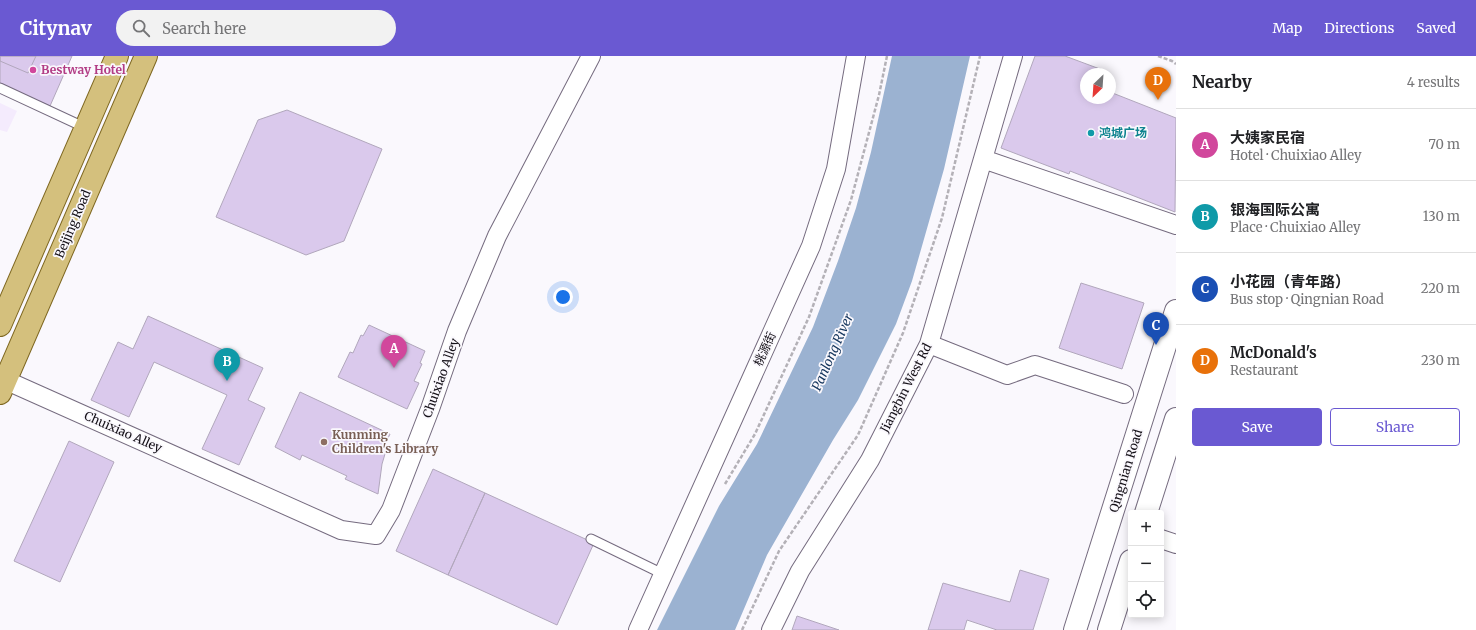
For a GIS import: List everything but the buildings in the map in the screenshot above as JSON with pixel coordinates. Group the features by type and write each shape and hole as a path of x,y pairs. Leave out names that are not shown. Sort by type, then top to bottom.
{"main road":[{"path":"0,325 117,56"},
{"name":"Beijing Road","path":"3,387 146,56"},
{"name":"Qingnian Road","path":"1075,630 1176,311"},
{"path":"1147,510 1176,419"},
{"path":"1109,630 1128,570"}],"street":[{"name":"Chuixiao Alley","path":"3,387 341,530 376,535 391,510 458,331 497,236 591,56"},
{"name":"桃源街","path":"638,630 811,246 836,169 856,56"},
{"name":"Jiangbin West Rd","path":"771,630 800,571 870,460 929,344 1013,56"},
{"path":"983,159 1176,225"},
{"path":"929,344 1007,375 1035,365 1124,394"},
{"path":"1164,540 1176,544"}],"lane":[{"path":"0,88 86,128"},
{"path":"590,539 663,574"}],"path":[{"path":"742,630 779,551 858,435 903,333 942,218 980,56"},
{"path":"1158,56 1176,64"}],"shaded area":[{"path":"0,103 17,111 7,132 0,130"}],"water":[{"name":"Panlong River","path":"892,56 970,56 944,169 912,281 896,324 858,400 833,440 767,555 735,630 657,630 719,506 757,444 813,327 856,208 871,152"}],"place":[{"name":"Bestway Hotel","path":"33,70"},
{"name":"McDonald's","path":"1158,100"},
{"name":"鸿城广场","path":"1091,133"},
{"name":"小花园（青年路）","path":"1156,345"},
{"name":"大姨家民宿","path":"394,368"},
{"name":"银海国际公寓","path":"227,381"},
{"name":"Kunming Children's Library","path":"324,442"}]}
